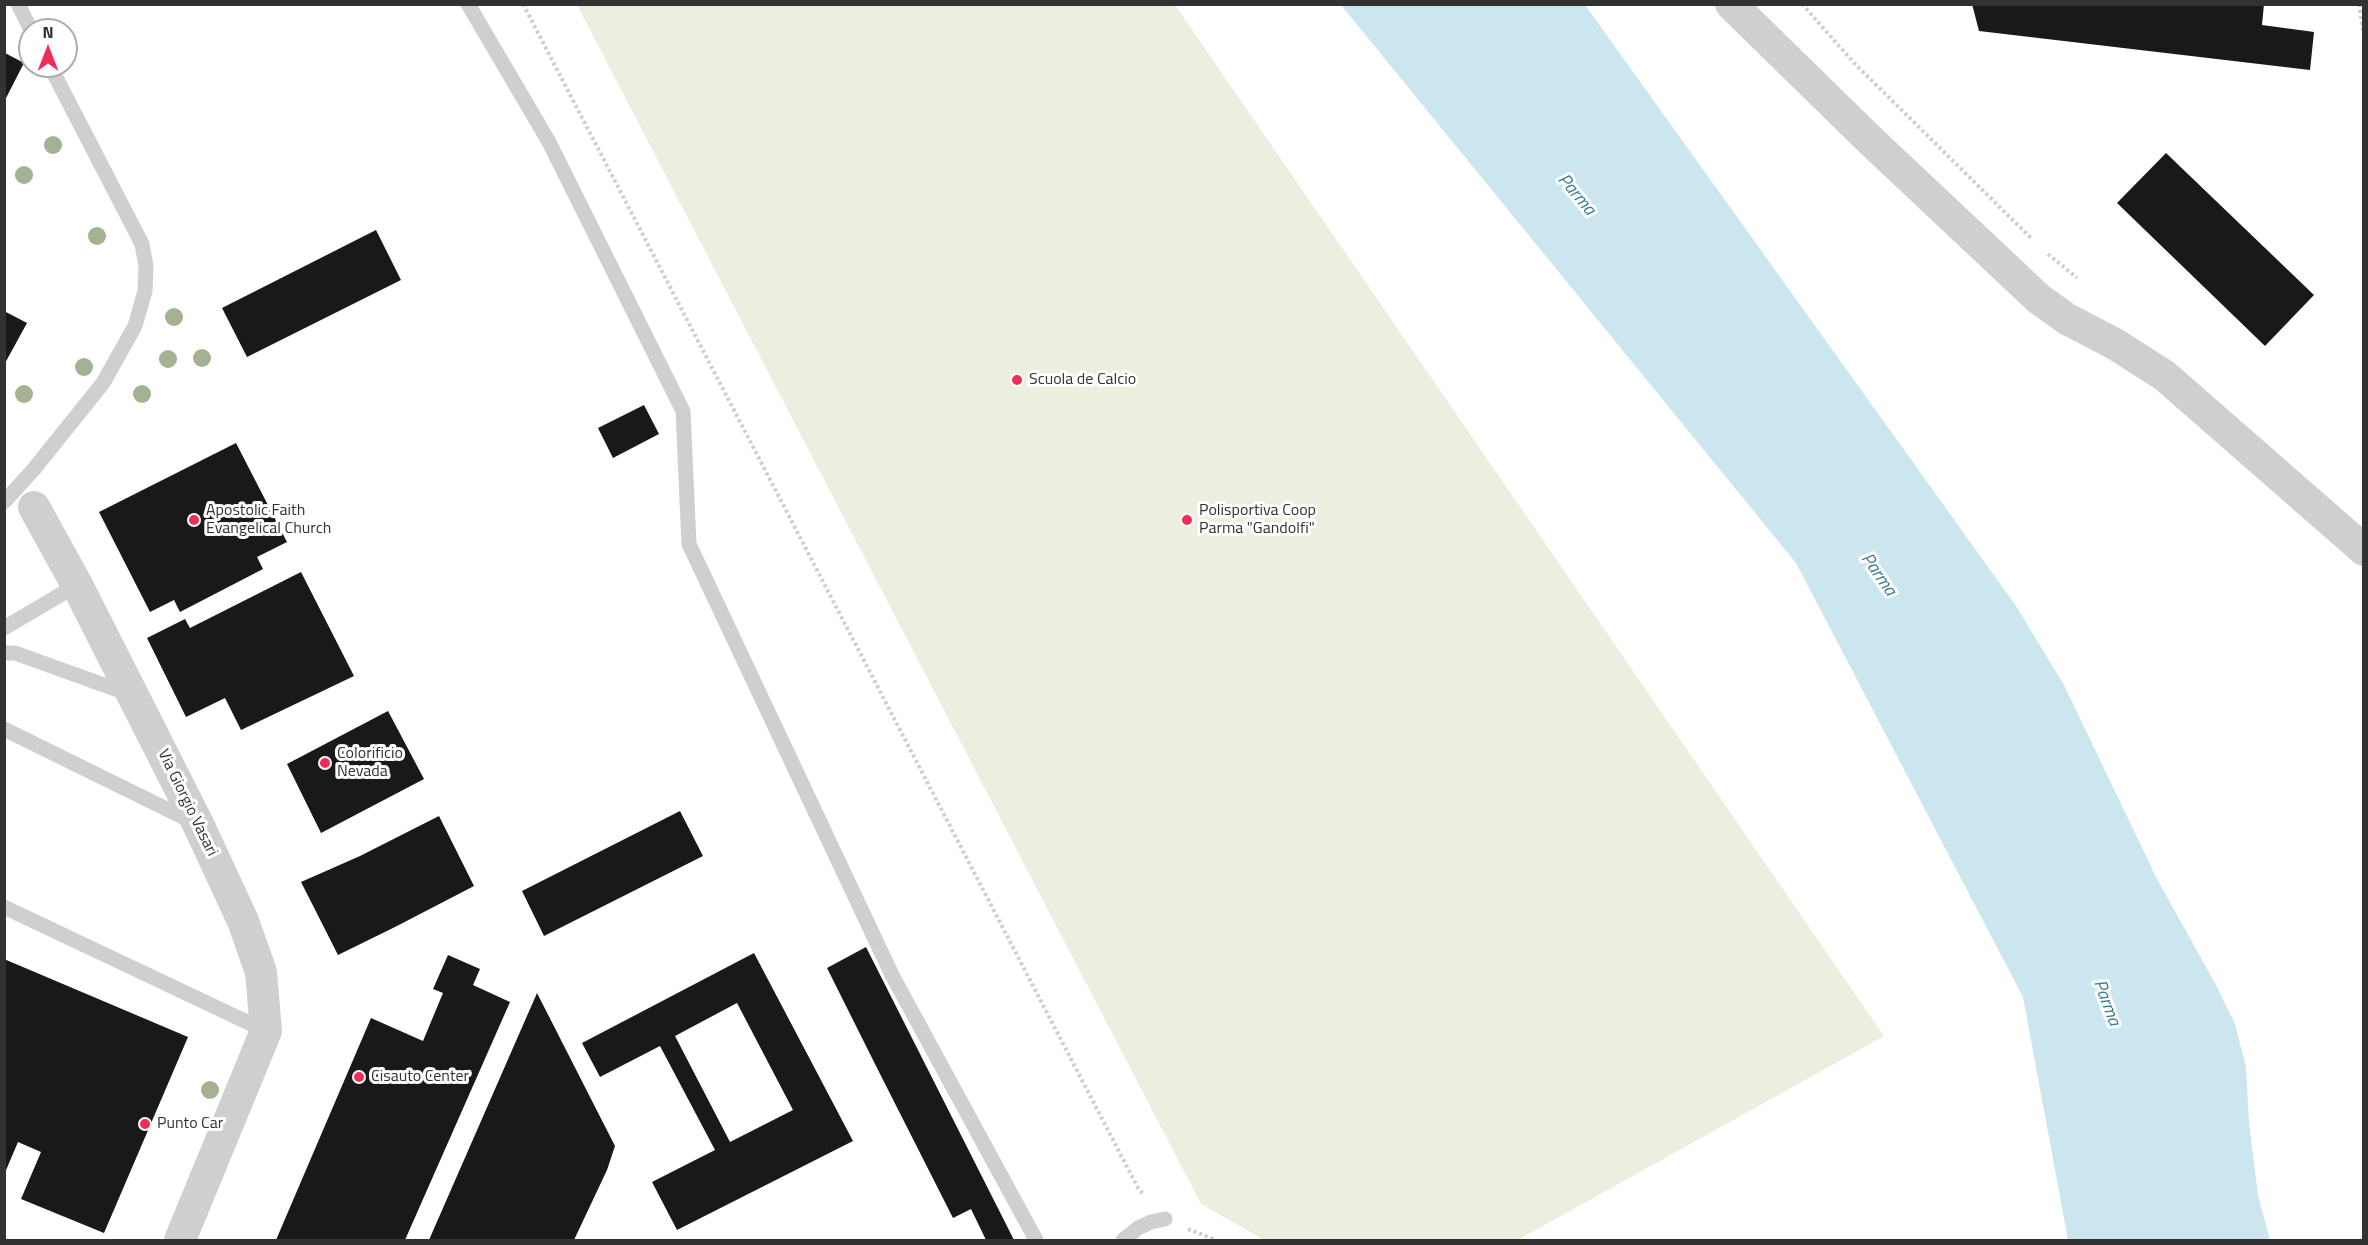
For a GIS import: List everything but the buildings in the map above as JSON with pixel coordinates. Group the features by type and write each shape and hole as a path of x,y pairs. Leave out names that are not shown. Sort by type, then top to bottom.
{"street":[{"path":"1731,4 1871,141 2039,299 2067,320 2115,344 2165,376 2364,550"},
{"name":"Via Giorgio Vasari","path":"20,498 77,585 199,825 243,921 261,972 266,1031 180,1240"}],"lane":[{"path":"18,4 25,18"},
{"path":"468,4 549,142 683,411 689,544 892,975 1036,1240"},
{"path":"20,498 98,389 125,347 141,310 146,278 145,256 138,235 56,78"},
{"path":"4,628 77,585"},
{"path":"4,653 15,653 133,696"},
{"path":"4,729 199,825"},
{"path":"4,907 266,1031"},
{"path":"1123,1240 1138,1228 1165,1219"}],"path":[{"path":"523,4 1138,1188 1165,1219"},
{"path":"1802,4 1855,64 2037,244"},
{"path":"2359,4 2364,36"},
{"path":"2046,252 2080,281"}],"shaded area":[{"name":"Polisportiva Coop Parma \"Gandolfi\"","path":"577,5 1175,5 1884,1036 1518,1240 1264,1240 1201,1204"}],"water":[{"name":"Parma","path":"1341,5 1585,5 2016,606 2064,685 2158,881 2215,983 2235,1024 2246,1067 2249,1123 2258,1195 2270,1240 2068,1240 2023,997 1796,563"}],"place":[{"name":"Scuola de Calcio","path":"1017,380"},
{"name":"Apostolic Faith Evangelical Church","path":"194,520"},
{"name":"Polisportiva Coop Parma \"Gandolfi\"","path":"1187,520"},
{"name":"Colorificio Nevada","path":"325,763"},
{"name":"Cisauto Center","path":"359,1077"},
{"name":"Punto Car","path":"145,1124"}]}
